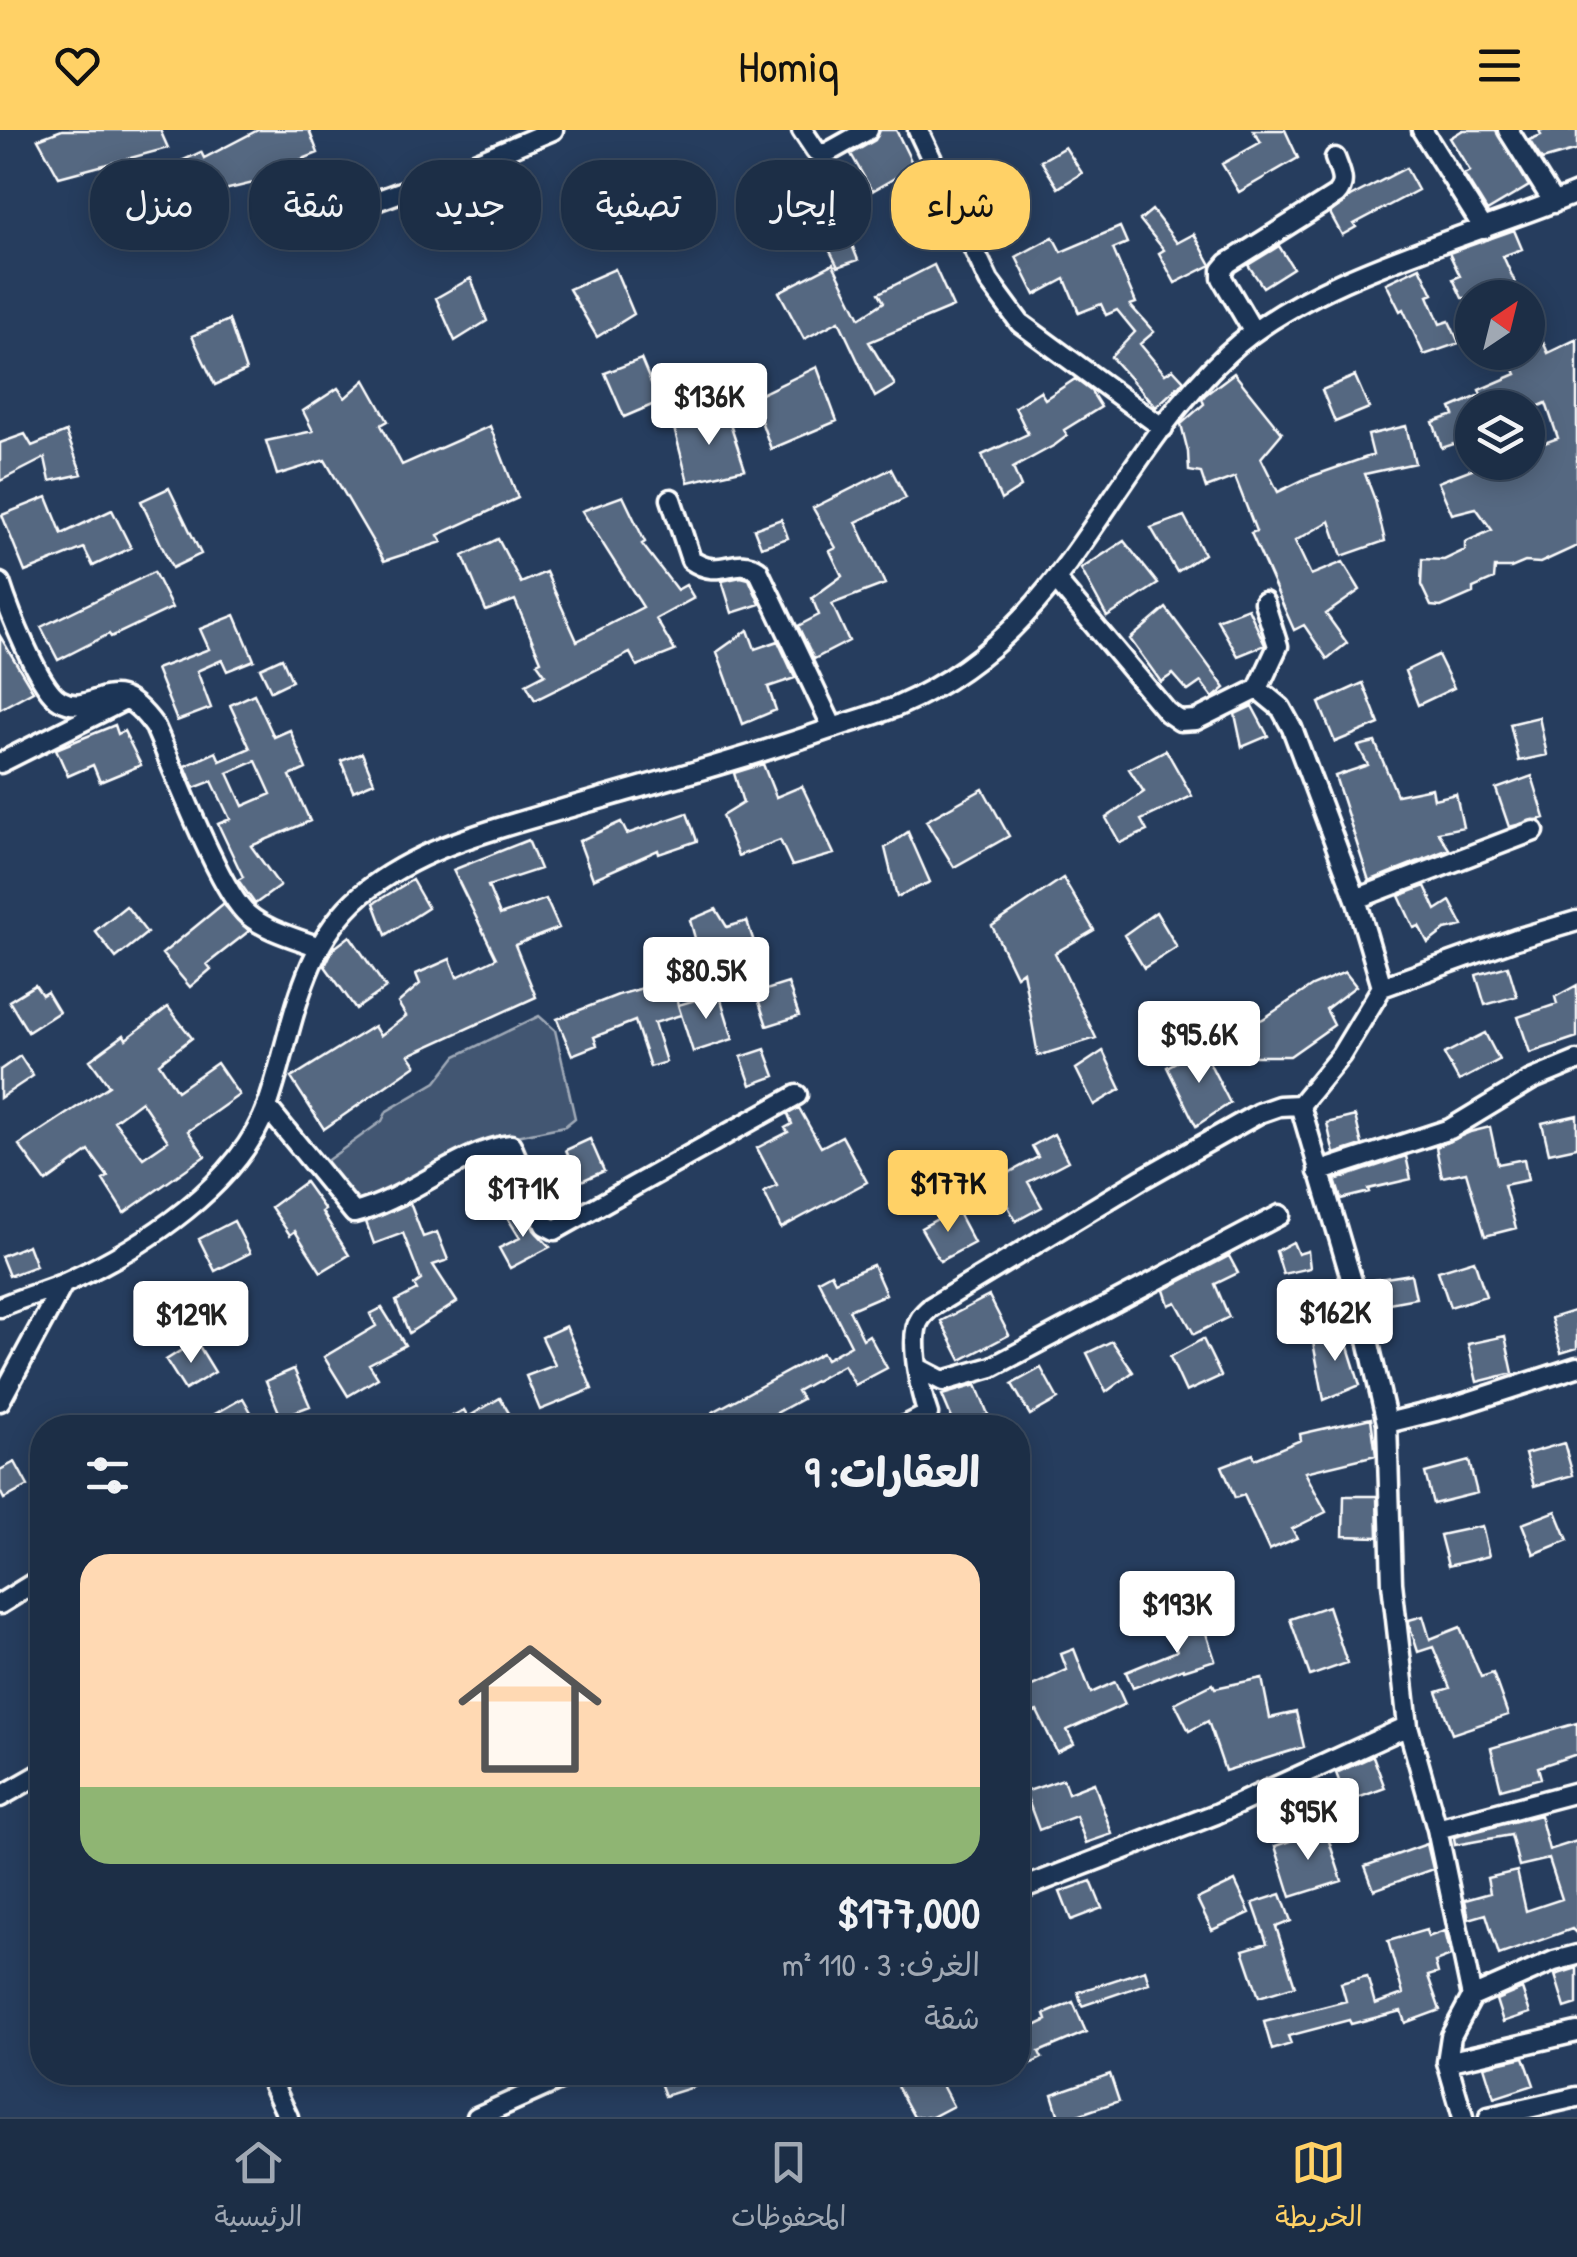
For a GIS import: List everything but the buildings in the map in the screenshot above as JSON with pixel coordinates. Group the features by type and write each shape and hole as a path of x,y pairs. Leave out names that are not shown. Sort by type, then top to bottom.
{"street":[{"path":"380,199 553,130"},
{"path":"802,130 816,151 825,154 868,130"},
{"path":"918,130 989,282 1003,303 1038,336 1163,428"},
{"path":"1422,130 1484,229"},
{"path":"1508,130 1554,202"},
{"path":"1253,331 1222,278 1222,270 1336,195 1343,180 1335,158"},
{"path":"0,1307 62,1284 145,1240 221,1178 249,1142 267,1108 296,1002 319,947 358,897 390,874 438,848 770,750 898,705 980,659 1018,625 1057,581 1163,428 1224,356 1253,331 1384,266 1577,193"},
{"path":"671,499 692,560 718,570 744,564 758,570 832,728"},
{"path":"1057,581 1167,712 1180,722 1196,720 1258,689 1278,646 1264,602"},
{"path":"0,583 13,621 58,700 71,704 114,696 128,698 155,728 228,890 247,915 319,947"},
{"path":"1258,689 1281,708 1292,728 1356,899 1382,986"},
{"path":"0,762 128,698"},
{"path":"1356,899 1534,830"},
{"path":"930,1415 922,1397 915,1340 918,1321 931,1307 1142,1179 1259,1114 1279,1106 1300,1105 1341,1055 1382,986 1516,938 1577,921"},
{"path":"1318,1172 1450,1129 1531,1080 1577,1061"},
{"path":"267,1108 354,1213 379,1207 487,1150 511,1145 545,1225 555,1230 797,1095"},
{"path":"1300,1105 1364,1322 1387,1423 1392,1584 1408,1726 1438,1829 1472,1997"},
{"path":"918,1368 943,1380 992,1367 1280,1215"},
{"path":"0,1401 62,1284"},
{"path":"1387,1423 1456,1406 1577,1367"},
{"path":"0,1604 30,1585"},
{"path":"1030,1885 1216,1814 1408,1726"},
{"path":"0,1797 30,1781"},
{"path":"1438,1829 1577,1792"},
{"path":"1463,2117 1447,2062 1451,2036 1472,1997 1554,1960 1577,1955"},
{"path":"1447,2062 1577,2032"},
{"path":"273,2085 288,2117"},
{"path":"477,2117 548,2085"},
{"path":"1488,2117 1577,2097"}],"shaded area":[{"path":"539,1016 555,1030 575,1118 565,1126 506,1138 358,1207 325,1162 382,1121 387,1111 436,1082 456,1056"}]}
